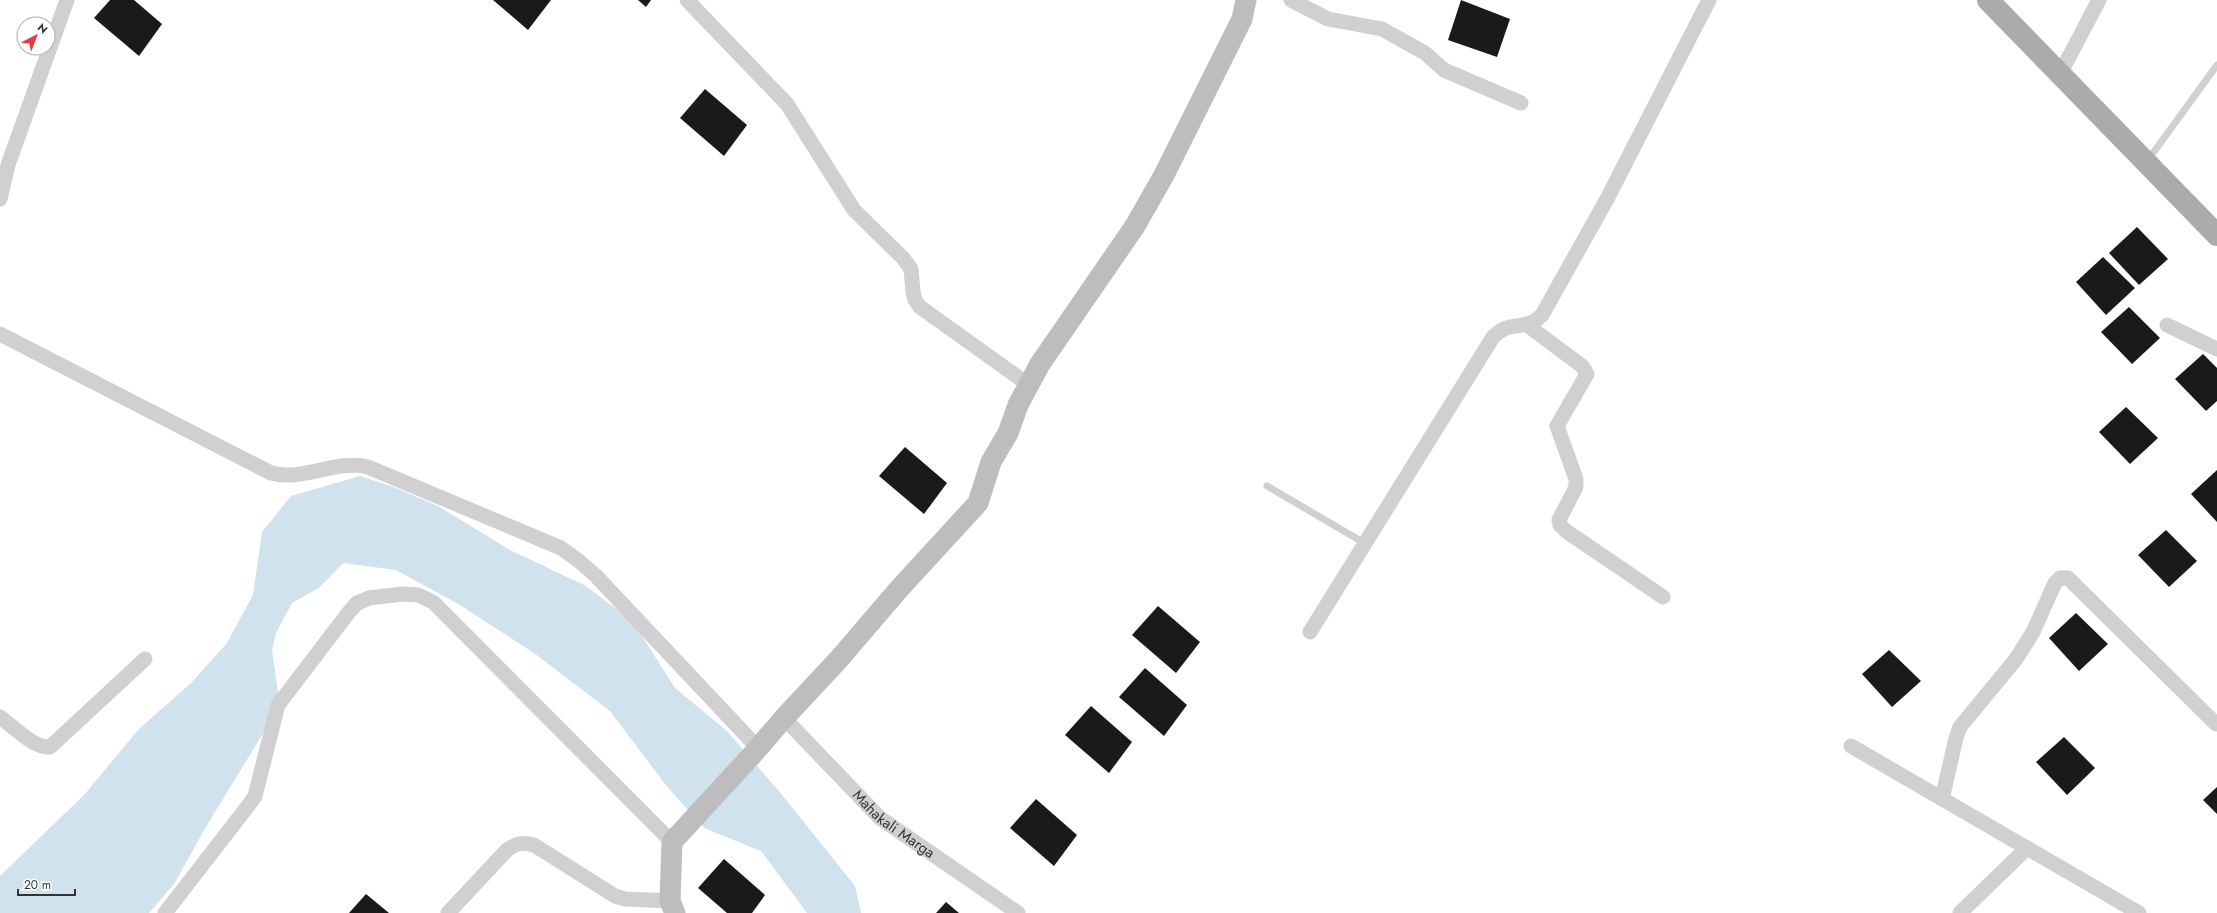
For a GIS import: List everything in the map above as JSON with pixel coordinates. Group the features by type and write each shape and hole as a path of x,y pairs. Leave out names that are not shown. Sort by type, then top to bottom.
{"main road":[{"path":"673,907 672,842 839,659 899,589 978,503 991,462 1008,433 1018,405 1040,364 1135,226 1161,181 1242,19 1246,0"},
{"path":"1988,0 2072,88 2147,162 2217,235"}],"street":[{"path":"0,199 4,164 67,0"},
{"path":"687,0 787,104 854,210 904,258 911,269 913,292 915,300 920,307 1029,385"},
{"path":"1291,0 1328,19 1382,29 1425,53 1444,70 1521,103"},
{"path":"1310,632 1493,337 1509,326 1534,323 1542,315 1607,199 1709,0"},
{"path":"2060,74 2099,0"},
{"path":"1527,325 1582,366 1587,374 1557,426 1576,479 1576,487 1559,520 1560,525 1566,531 1662,597"},
{"path":"2168,326 2217,349"},
{"path":"0,334 271,473 281,476 294,475 348,464 368,467 561,548 596,576 755,752"},
{"path":"1942,799 1956,738 1960,727 2016,659 2033,632 2055,582 2060,578 2068,578 2216,724"},
{"path":"165,913 255,796 278,705 348,612 357,603 369,598 403,594 418,595 433,602 672,842"},
{"path":"0,717 36,744 43,748 50,747 145,659"},
{"name":"Mahakali Marga","path":"784,718 880,818 1018,913"},
{"path":"1851,746 2139,913"},
{"path":"448,913 507,850 515,844 522,842 534,845 615,896 673,907"},
{"path":"1960,913 2027,848"}],"lane":[{"path":"2147,162 2217,65"},
{"path":"1267,486 1366,544"}],"water":[{"path":"360,476 391,486 438,506 510,550 586,586 633,622 675,688 727,731 783,796 855,886 861,913 807,913 761,851 704,828 665,784 610,711 534,653 460,605 396,570 343,563 319,588 292,603 276,633 272,650 278,693 264,732 207,825 174,884 149,913 0,913 0,876 84,795 139,729 191,683 227,643 253,595 262,532 291,496"}],"building":[{"path":"110,0 134,0 162,24 139,56 94,18"},
{"path":"493,0 551,0 528,30"},
{"path":"638,0 651,0 646,7"},
{"path":"1461,0 1510,19 1497,57 1448,40"},
{"path":"705,89 747,125 724,156 680,118"},
{"path":"2137,227 2168,259 2139,285 2109,253"},
{"path":"2103,257 2135,288 2106,315 2076,282"},
{"path":"2129,307 2160,338 2132,364 2101,332"},
{"path":"2203,354 2217,368 2217,401 2206,411 2175,379"},
{"path":"2126,407 2158,438 2130,464 2099,432"},
{"path":"905,447 947,483 924,514 879,476"},
{"path":"2217,470 2217,522 2191,494"},
{"path":"2166,530 2197,561 2169,587 2138,555"},
{"path":"1158,606 1200,642 1176,673 1132,635"},
{"path":"2076,613 2108,644 2079,671 2049,638"},
{"path":"1889,650 1921,681 1892,707 1862,674"},
{"path":"1145,668 1187,705 1164,736 1119,697"},
{"path":"1091,706 1132,742 1109,773 1065,735"},
{"path":"2064,737 2095,768 2067,795 2036,762"},
{"path":"2217,787 2217,814 2203,800"},
{"path":"1036,799 1077,835 1054,866 1010,828"},
{"path":"724,859 765,895 752,913 727,913 698,888"},
{"path":"366,894 389,913 349,913"},
{"path":"946,902 959,913 936,913"}]}
